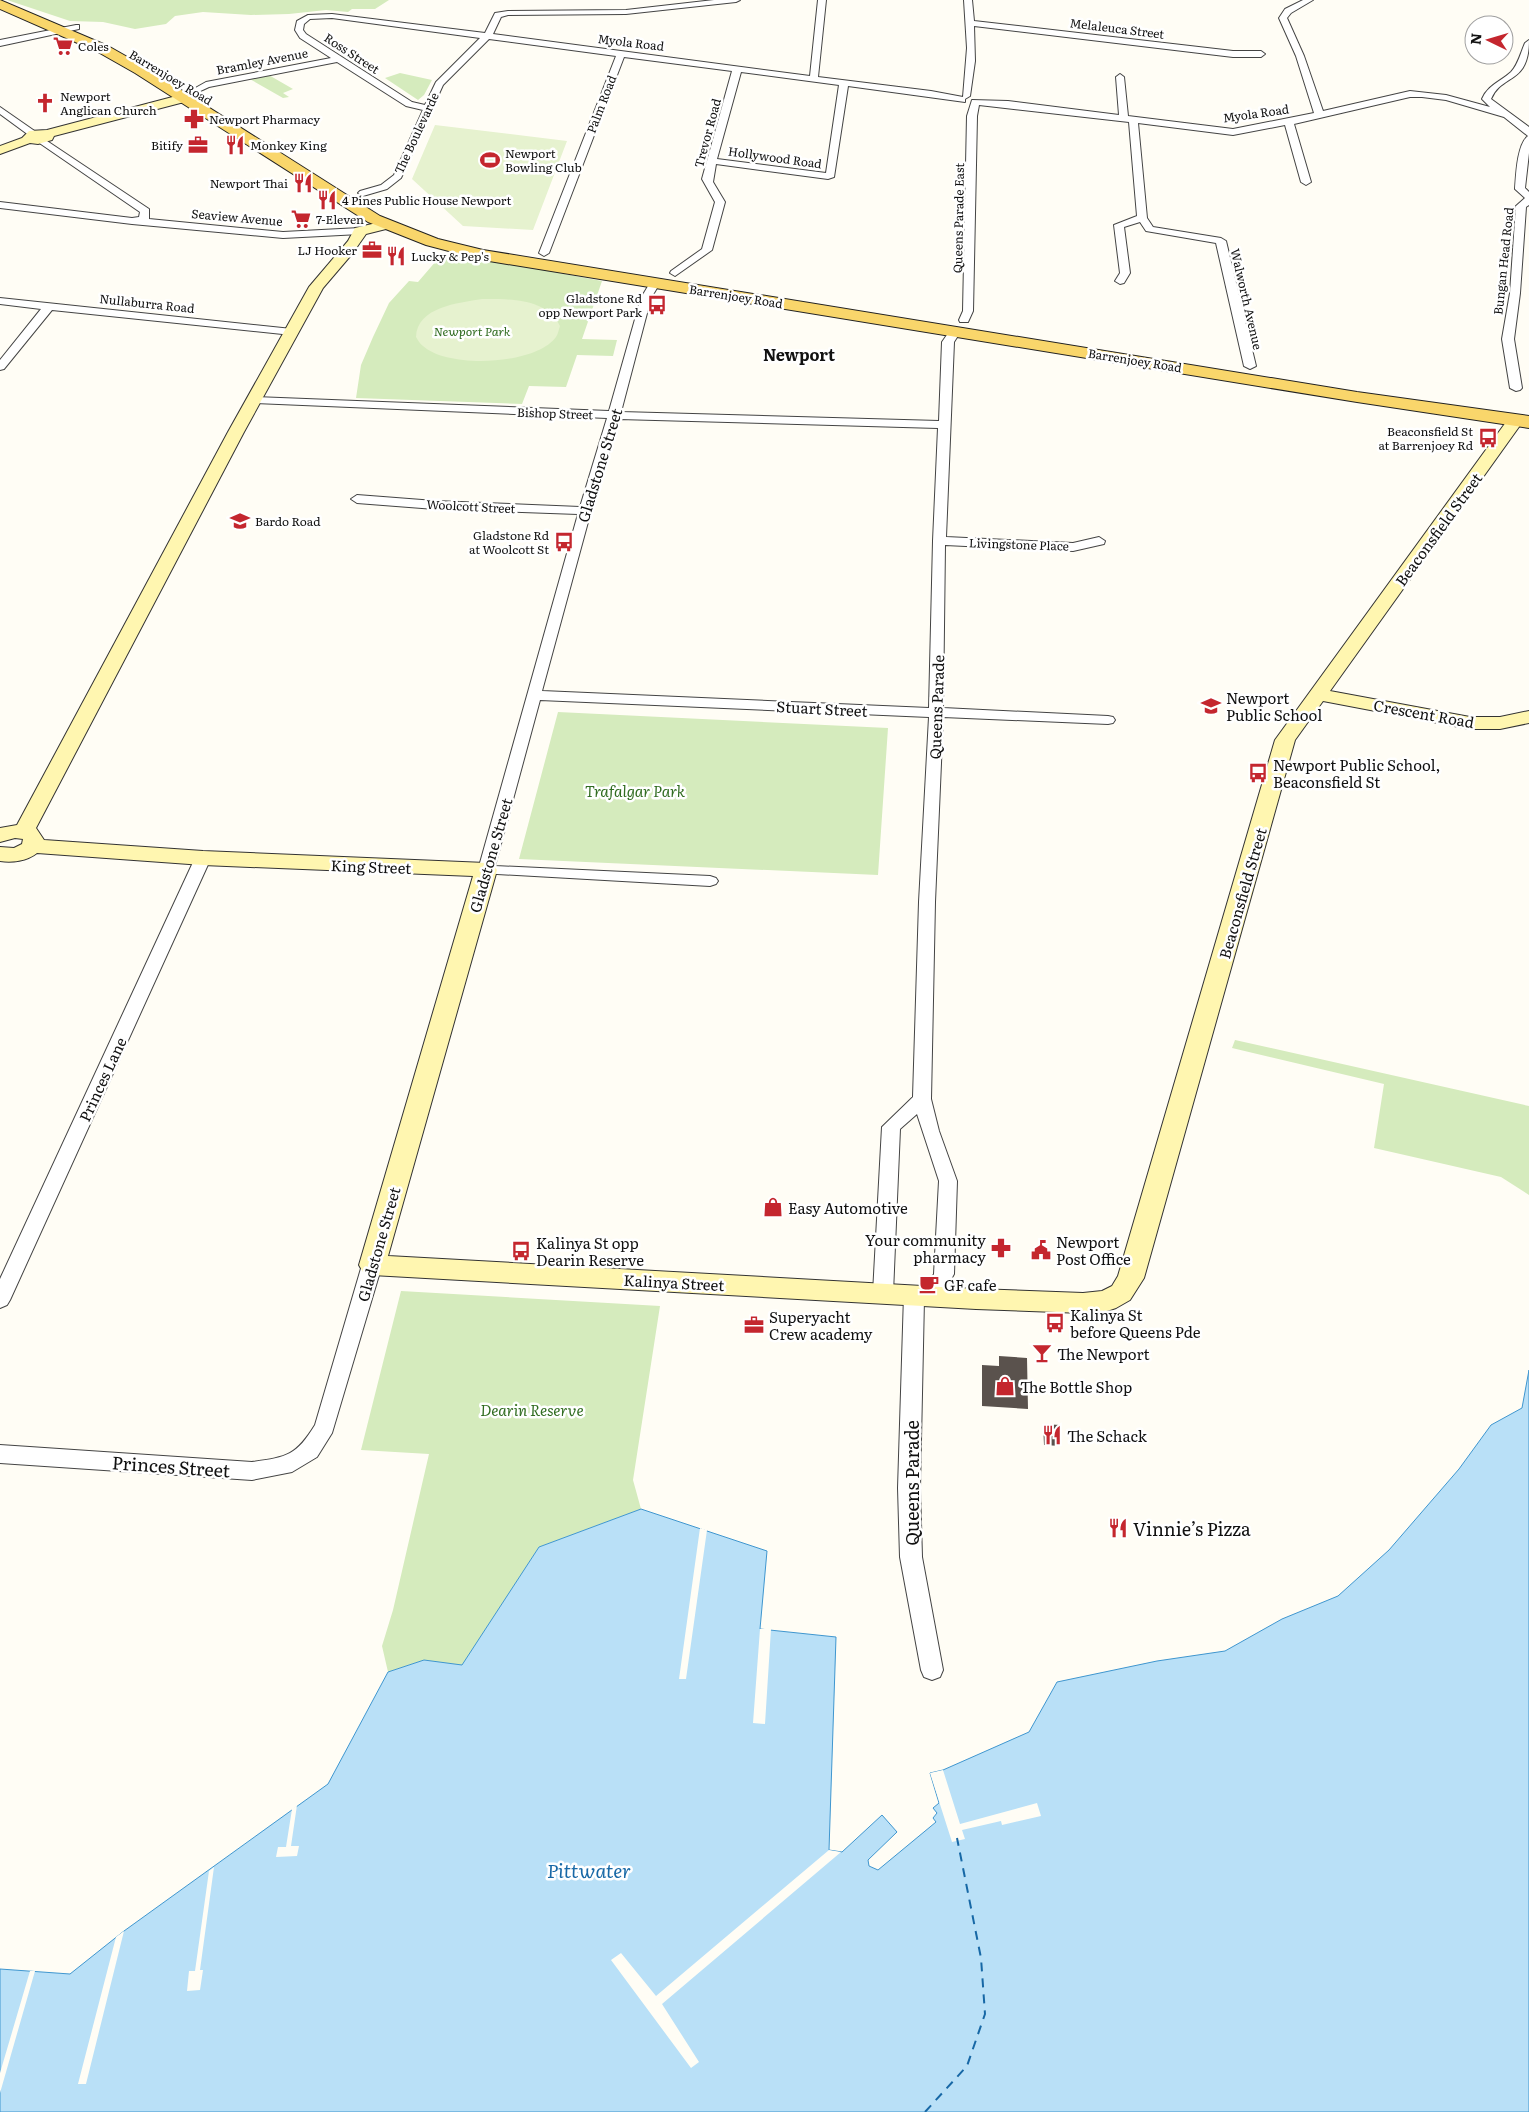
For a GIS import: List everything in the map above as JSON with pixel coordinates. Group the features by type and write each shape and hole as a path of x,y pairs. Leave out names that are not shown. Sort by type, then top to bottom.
{"main road":[{"name":"Barrenjoey Road","path":"3,0 118,45 351,205 394,218 454,248 675,273 960,326 1523,415"},
{"name":"Barrenjoey Road","path":"0,4 103,49 189,94 316,165"},
{"name":"The Boulevarde","path":"328,191 359,191"},
{"path":"351,205 359,191 378,202"},
{"name":"Barrenjoey Road","path":"539,258 655,283 1250,366 1523,415"},
{"path":"655,283 675,273"}],"street":[{"name":"The Boulevarde","path":"359,191 384,187 398,176 439,84 491,32 497,16 504,13 626,12 736,0"},
{"path":"814,78 822,0"},
{"path":"968,0 970,23 969,86 971,99"},
{"path":"1308,0 1288,10 1283,18 1300,56 1319,114"},
{"name":"Myola Road","path":"327,15 1226,132 1289,122 1421,93 1455,100 1504,114"},
{"name":"Ross Street","path":"327,15 306,18 299,25 299,34 409,104 427,108"},
{"name":"Melaleuca Street","path":"970,23 1225,53 1261,54"},
{"path":"0,43 76,27"},
{"path":"1529,43 1517,71 1496,84 1487,94 1486,99 1529,134"},
{"name":"Palm Road","path":"539,258 620,53"},
{"name":"Bramley Avenue","path":"189,94 206,85 337,59"},
{"name":"Trevor Road","path":"675,273 707,250 720,202 708,184 707,179 737,69"},
{"path":"1120,77 1129,120 1142,218 1119,225 1125,273 1120,282"},
{"name":"Hollywood Road","path":"713,161 831,175 844,83"},
{"path":"0,150 38,137 189,94"},
{"name":"Queens Parade East","path":"960,326 968,311 971,99"},
{"path":"0,110 38,137 135,216"},
{"path":"1289,122 1306,182"},
{"name":"Bungan Head Road","path":"1516,388 1508,339 1516,293 1521,206 1529,198 1520,189 1523,156 1529,139"},
{"name":"Seaview Avenue","path":"0,205 94,216 135,216 172,224 273,234 360,231"},
{"path":"1,852 23,852 255,400 324,275 355,242 360,231 394,218"},
{"name":"Walworth Avenue","path":"1142,218 1150,229 1221,241 1250,366"},
{"name":"Gladstone Street","path":"325,1427 486,870 646,298 655,283"},
{"name":"Nullaburra Road","path":"0,301 292,332"},
{"path":"0,368 49,306"},
{"name":"Queens Parade","path":"932,1670 911,1557 909,1488 923,1296 944,1274 948,1181 930,1131 922,1099 926,902 936,714 939,541 948,342 960,326"},
{"name":"Bishop Street","path":"255,400 614,415 945,425"},
{"name":"Beaconsfield Street","path":"976,1299 1095,1303 1107,1301 1121,1293 1131,1278 1286,740 1523,415"},
{"name":"Woolcott Street","path":"357,499 435,505 585,511"},
{"name":"Livingstone Place","path":"939,541 1073,546 1099,542"},
{"name":"Crescent Road","path":"1318,694 1470,722 1512,723 1529,718"},
{"name":"Stuart Street","path":"535,695 936,714 1108,720"},
{"name":"King Street","path":"28,839 203,858 710,881"},
{"name":"Princes Lane","path":"0,1300 203,858"},
{"path":"883,1294 891,1126 922,1099"},
{"name":"Kalinya Street","path":"372,1265 976,1299"},
{"name":"Princes Street","path":"0,1454 252,1471 285,1466 310,1451 325,1427"}],"green space":[{"path":"7,0 389,0 375,9 352,9 348,12 326,10 289,14 251,15 203,12 175,16 166,24 135,29 103,22 70,21"},
{"path":"400,73 432,80 424,95 418,100 385,78"},
{"path":"267,74 293,89 283,93 289,97 283,98 248,78"},
{"name":"Newport Bowling Club","path":"435,125 567,141 533,230 463,226 412,179"},
{"name":"Newport Park","path":"443,253 452,253 602,281 582,339 617,340 613,356 577,355 566,387 529,386 522,404 356,398 361,365 389,303 409,281 418,282"},
{"path":"482,299 515,300 537,305 554,317 560,326 557,336 546,346 530,353 491,361 471,361 435,353 422,345 416,337 418,327 423,319 431,313 440,308"},
{"name":"Trafalgar Park","path":"558,712 888,728 878,875 519,859"},
{"path":"1235,1040 1529,1106 1529,1195 1501,1177 1374,1148 1384,1084 1232,1048"},
{"name":"Dearin Reserve","path":"401,1291 660,1306 633,1480 641,1509 539,1547 462,1666 424,1660 388,1672 382,1646 393,1610 429,1454 361,1450"}],"water":[{"name":"Pittwater","path":"1529,1370 1529,2112 0,2112 0,1969 70,1974 124,1931 328,1784 388,1672 424,1660 462,1665 539,1547 641,1509 767,1551 760,1629 836,1637 829,1850 842,1852 882,1815 897,1832 868,1860 869,1866 878,1870 936,1822 933,1818 937,1813 933,1808 939,1803 930,1773 943,1770 1029,1732 1057,1682 1157,1661 1225,1651 1282,1619 1338,1596 1389,1550 1459,1469 1491,1425 1522,1408"}],"pier":[{"path":"700,1528 707,1530 686,1679 679,1679"},
{"path":"760,1629 771,1629 765,1724 753,1723"},
{"path":"943,1770 960,1824 1037,1803 1041,1816 1002,1825 1001,1821 962,1830 965,1839 952,1842 930,1773"},
{"path":"297,1805 291,1846 299,1846 297,1856 276,1857 278,1847 286,1847 292,1809"},
{"path":"829,1850 841,1852 662,2004 699,2062 691,2068 611,1960 621,1953 656,1996"},
{"path":"214,1867 200,1970 203,1970 200,1990 187,1991 189,1971 195,1971 209,1871"},
{"path":"124,1931 86,2084 78,2084 116,1937"},
{"path":"30,1971 35,1971 0,2093 0,2073"}],"building":[{"name":"The Bottle Shop","path":"999,1356 1027,1358 1028,1409 982,1406 982,1365 999,1366"},
{"name":"The Schack","path":"1043,1424 1060,1425 1060,1446 1044,1445"}],"ferry route":[{"path":"925,2112 967,2066 985,2014 981,1958 957,1838"}],"place":[{"name":"Coles","path":"63,46"},
{"name":"Newport Anglican Church","path":"45,103"},
{"name":"Newport Pharmacy","path":"194,119"},
{"name":"Bitify","path":"198,145"},
{"name":"Monkey King","path":"235,145"},
{"name":"Newport Bowling Club","path":"490,160"},
{"name":"Newport Thai","path":"303,183"},
{"name":"4 Pines Public House Newport","path":"327,200"},
{"name":"7-Eleven","path":"301,219"},
{"name":"LJ Hooker","path":"372,250"},
{"name":"Lucky & Pep's","path":"396,256"},
{"name":"Gladstone Rd opp Newport Park","path":"657,305"},
{"name":"Beaconsfield St at Barrenjoey Rd","path":"1488,438"},
{"name":"Bardo Road","path":"240,521"},
{"name":"Gladstone Rd at Woolcott St","path":"564,542"},
{"name":"Newport Public School","path":"1211,706"},
{"name":"Newport Public School, Beaconsfield St","path":"1258,773"},
{"name":"Easy Automotive","path":"773,1207"},
{"name":"Your community pharmacy","path":"1001,1248"},
{"name":"Newport Post Office","path":"1041,1250"},
{"name":"Kalinya St opp Dearin Reserve","path":"521,1251"},
{"name":"GF cafe","path":"929,1284"},
{"name":"Kalinya St before Queens Pde","path":"1055,1323"},
{"name":"Superyacht Crew academy","path":"754,1325"},
{"name":"The Newport","path":"1042,1353"},
{"name":"The Bottle Shop","path":"1005,1386"},
{"name":"The Schack","path":"1052,1435"},
{"name":"Vinnie’s Pizza","path":"1118,1528"}],"district":[{"name":"Newport","path":"799,354"}]}
